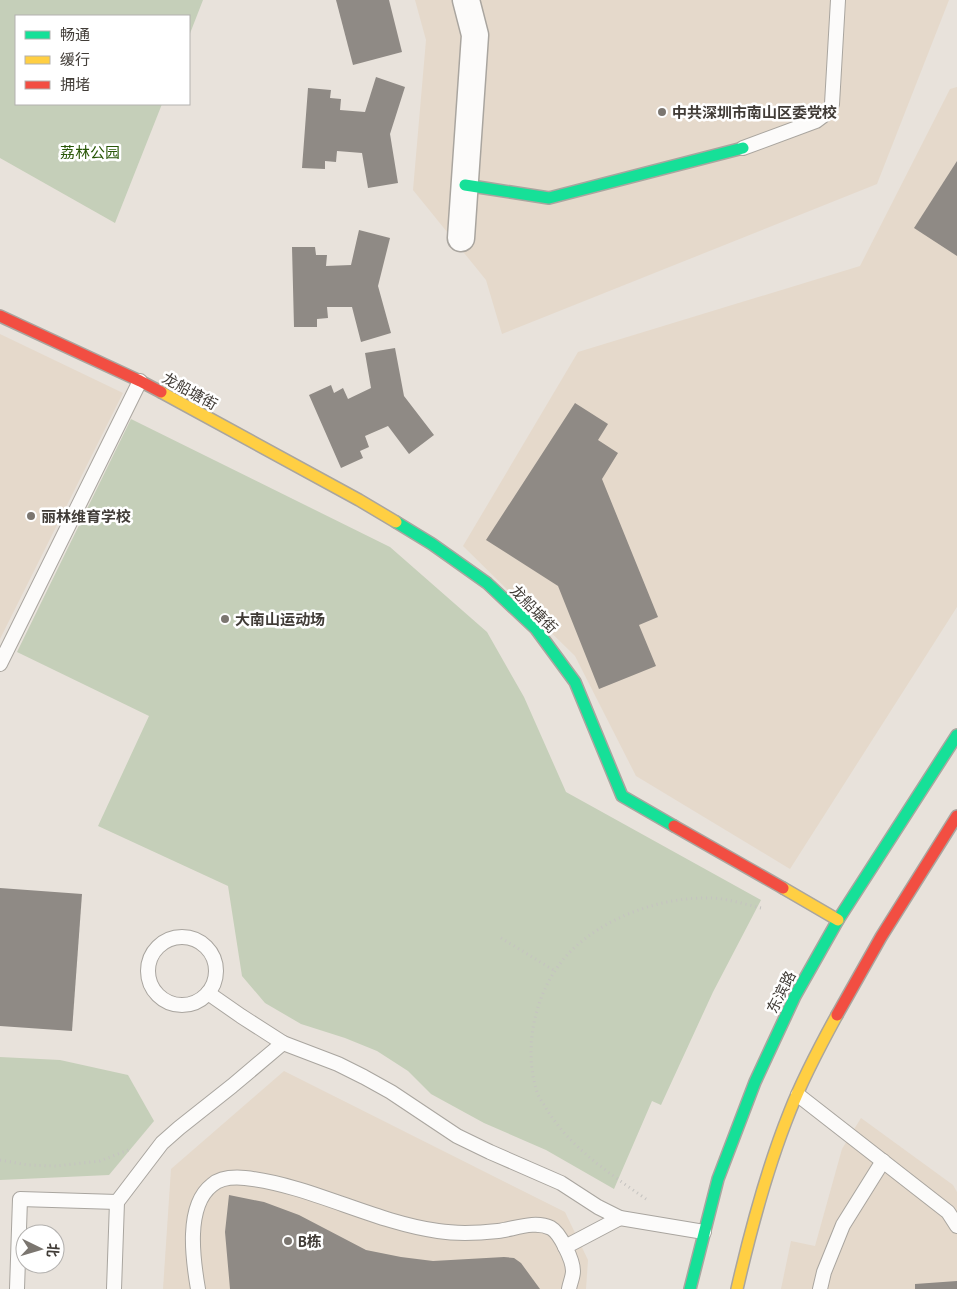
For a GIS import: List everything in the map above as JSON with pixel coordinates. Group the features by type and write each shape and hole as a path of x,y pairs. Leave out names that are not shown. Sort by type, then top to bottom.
{"street":[{"path":"461,238 475,35 466,0"},
{"path":"465,185 549,198 744,148"},
{"name":"龙船塘街","path":"0,316 140,381 359,500 432,544 487,583 536,629 575,682 622,796 838,920"},
{"name":"东滨路","path":"690,1289 718,1179 755,1082 795,996 838,920 957,735"},
{"path":"737,1289 761,1194 790,1111 832,1023 882,933 957,816"}],"lane":[{"path":"744,148 816,121 828,112 832,104 838,0"},
{"path":"0,664 140,381"},
{"path":"191,937 201,942 209,950 214,960 216,972 214,983 208,993 200,1000 178,1005 167,1002 158,995 151,986 148,976 148,965 158,945 174,938 191,937"},
{"path":"208,993 283,1043 338,1064 364,1077 392,1092 457,1136 561,1183 598,1207 620,1218 704,1232"},
{"path":"114,1289 117,1202 162,1143 283,1043"},
{"path":"798,1095 948,1212 957,1226"},
{"path":"820,1289 824,1272 843,1226 883,1162"},
{"path":"198,1289 193,1259 194,1220 203,1194 213,1184 227,1179 243,1178 268,1182 396,1221 438,1231 469,1233 498,1231 526,1226 545,1226 551,1228 557,1233 572,1263 573,1271 569,1289"},
{"path":"17,1289 20,1199 117,1202"},
{"path":"565,1247 620,1218"}],"path":[{"path":"646,1199 576,1146 554,1123 537,1093 530,1054 534,1020 543,993 570,951 593,932 618,919 652,906 682,900 710,898 768,910"},
{"path":"501,938 556,971"},
{"path":"0,1160 28,1166 56,1166 100,1161 145,1144 162,1143"}],"shaded area":[{"name":"中共深圳市南山区委党校","path":"415,0 949,0 877,184 502,334 486,280 413,190 426,40"},
{"path":"957,87 957,607 790,869 636,776 575,656 463,546 578,352 860,266 950,89"},
{"name":"丽林维育学校","path":"0,334 123,393 0,639"},
{"path":"284,1071 565,1212 588,1260 586,1289 163,1289 171,1169"},
{"path":"861,1118 953,1185 957,1192 957,1289 781,1289 791,1241 815,1246 842,1149"}],"green space":[{"name":"荔林公园","path":"0,0 203,0 190,33 190,15 15,15 15,105 162,105 115,223 0,158"},
{"path":"131,419 390,547 487,632 524,697 566,792 761,900 713,992 661,1105 652,1101 614,1189 546,1150 484,1123 431,1094 408,1071 377,1051 345,1038 301,1024 265,1003 242,976 228,886 98,826 149,716 17,652"},
{"path":"0,1057 60,1060 128,1075 154,1121 109,1175 0,1180"}],"building":[{"path":"336,0 389,0 402,52 353,65"},
{"path":"376,77 405,87 390,134 398,183 368,188 362,153 337,151 336,162 325,161 325,169 302,168 308,88 331,90 330,98 341,99 340,110 365,112"},
{"path":"957,161 957,256 914,228"},
{"path":"359,230 390,238 378,286 391,333 361,342 352,307 327,307 328,318 317,319 317,327 294,327 292,247 315,247 316,255 327,255 326,266 351,265"},
{"path":"395,348 404,396 434,435 409,454 388,426 365,436 369,447 360,451 363,458 341,468 309,395 331,385 334,393 343,388 348,399 371,388 365,353"},
{"path":"575,403 608,424 598,440 618,453 602,479 658,617 639,625 656,666 599,689 558,586 486,540"},
{"path":"0,888 82,894 72,1031 0,1026"},
{"name":"B栋","path":"229,1195 264,1202 299,1215 366,1250 433,1261 514,1258 521,1263 540,1289 230,1289 225,1232"},
{"path":"957,1281 957,1289 915,1289 915,1284"}],"traffic: fast":[{"path":"465,185 549,198 743,148"},
{"path":"396,522 432,544 487,583 536,629 575,682 622,796 674,826"},
{"path":"690,1289 718,1179 755,1082 795,996 838,920 957,735"}],"traffic: slow":[{"path":"161,392 396,522"},
{"path":"783,888 838,920"},
{"path":"737,1289 760,1198 774,1154 806,1074 837,1015"}],"traffic: jam":[{"path":"0,316 161,392"},
{"path":"837,1015 881,937 957,816"},
{"path":"674,826 783,888"}],"place":[{"name":"中共深圳市南山区委党校","path":"662,112"},
{"name":"丽林维育学校","path":"31,516"},
{"name":"大南山运动场","path":"225,619"},
{"name":"B栋","path":"288,1241"}]}
